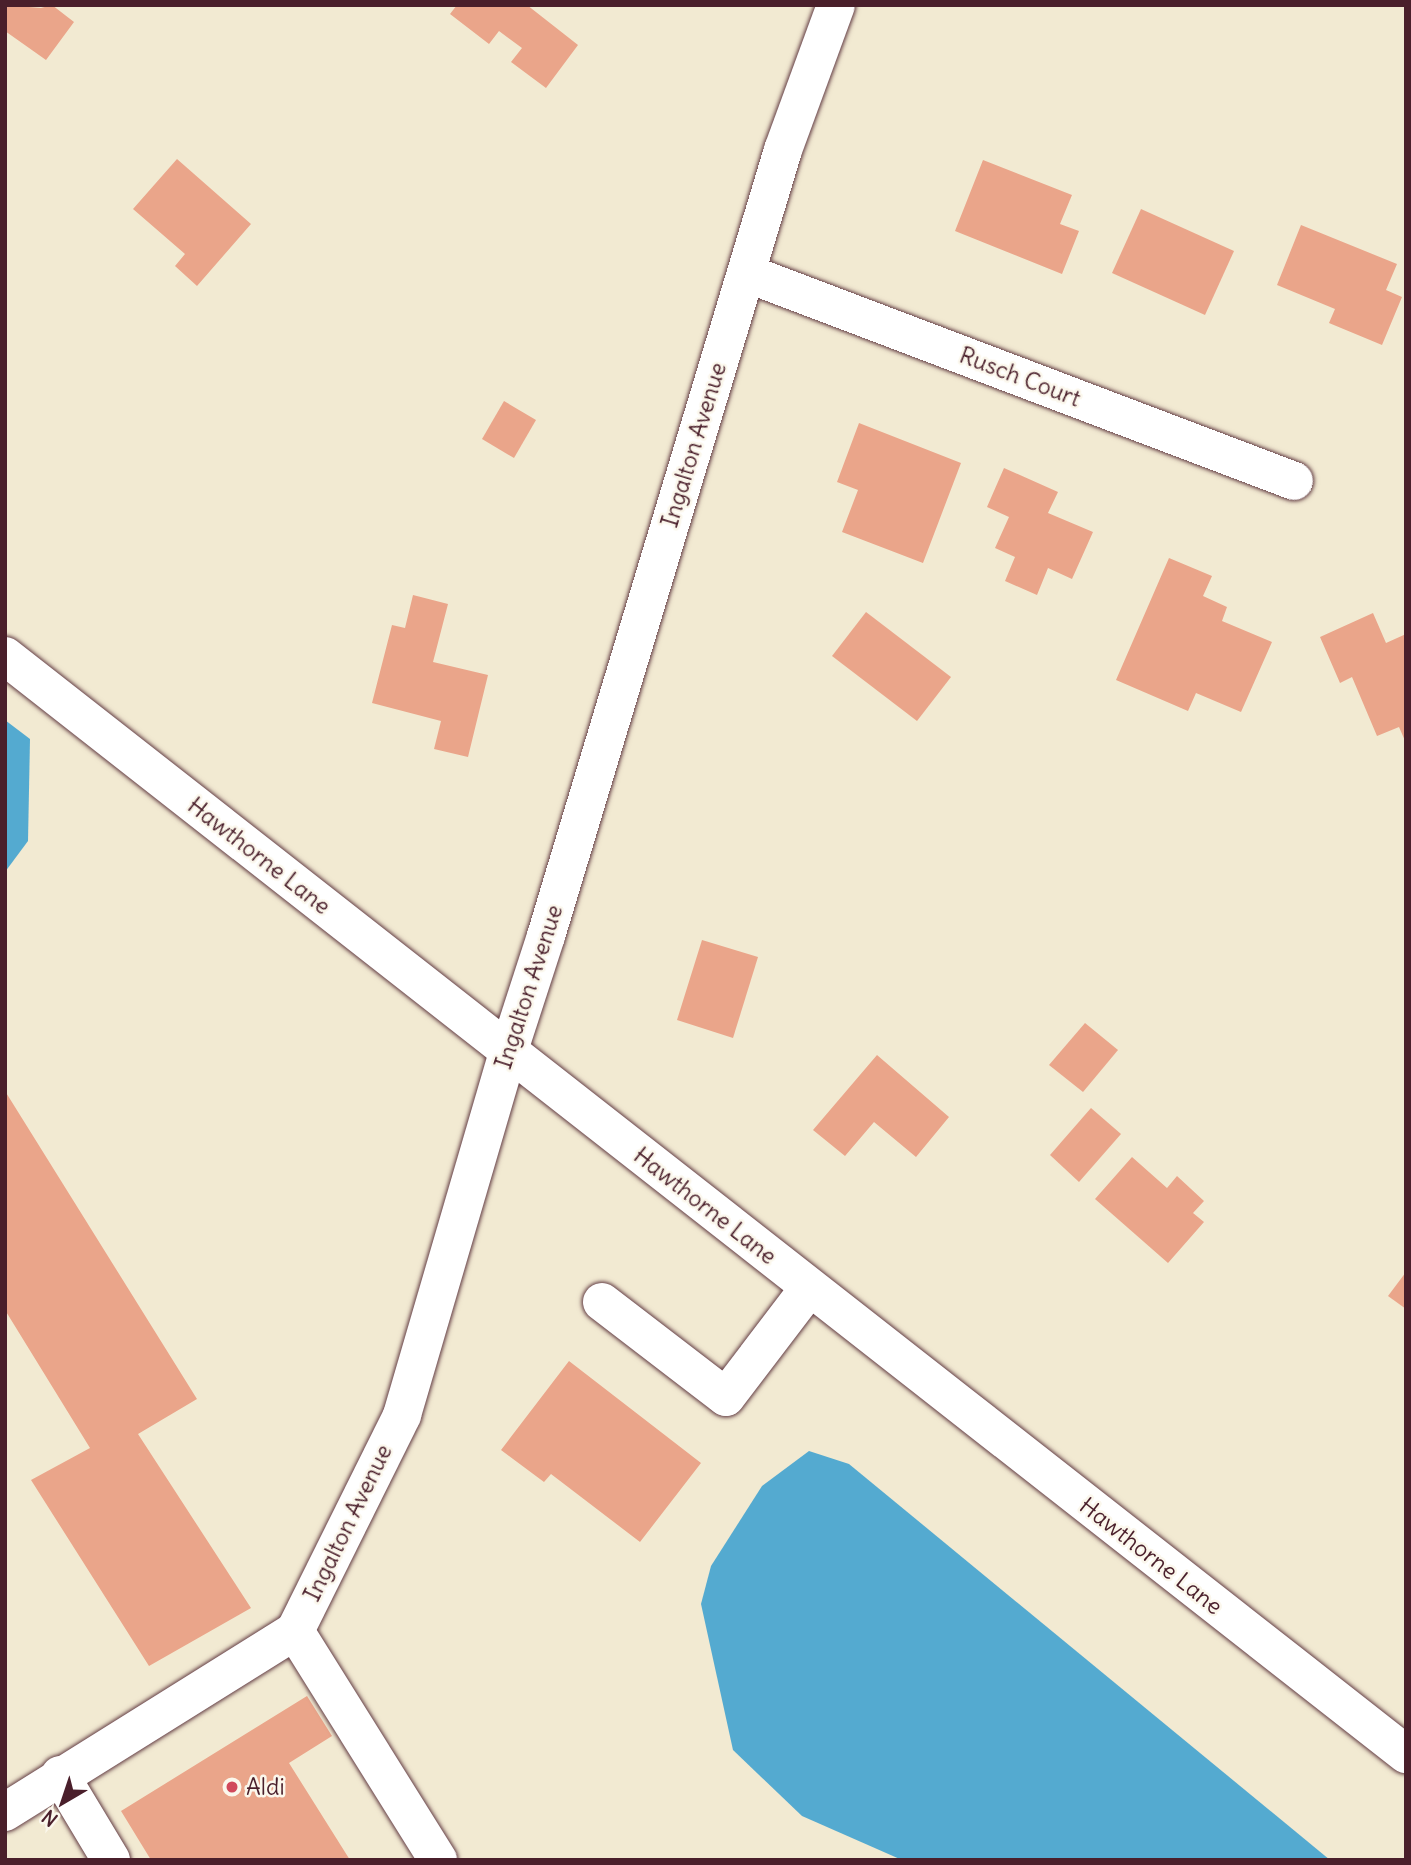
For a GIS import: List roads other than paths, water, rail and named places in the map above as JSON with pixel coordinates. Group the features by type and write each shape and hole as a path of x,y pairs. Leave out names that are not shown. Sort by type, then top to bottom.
{"street":[{"name":"Ingalton Avenue","path":"295,1630 402,1415 508,1052 550,923 746,273 791,127 836,5"},
{"name":"Rusch Court","path":"746,273 1294,481"},
{"name":"Hawthorne Lane","path":"5,656 1406,1755"},
{"path":"602,1302 726,1397 809,1288"},
{"path":"5,1812 295,1630 439,1860"},
{"path":"61,1775 111,1860"}],"water":[{"path":"5,720 30,739 28,841 5,872"},
{"path":"809,1451 849,1464 1330,1860 902,1860 802,1816 733,1750 701,1604 711,1566 762,1486"}],"place":[{"name":"Aldi","path":"232,1787"}]}
